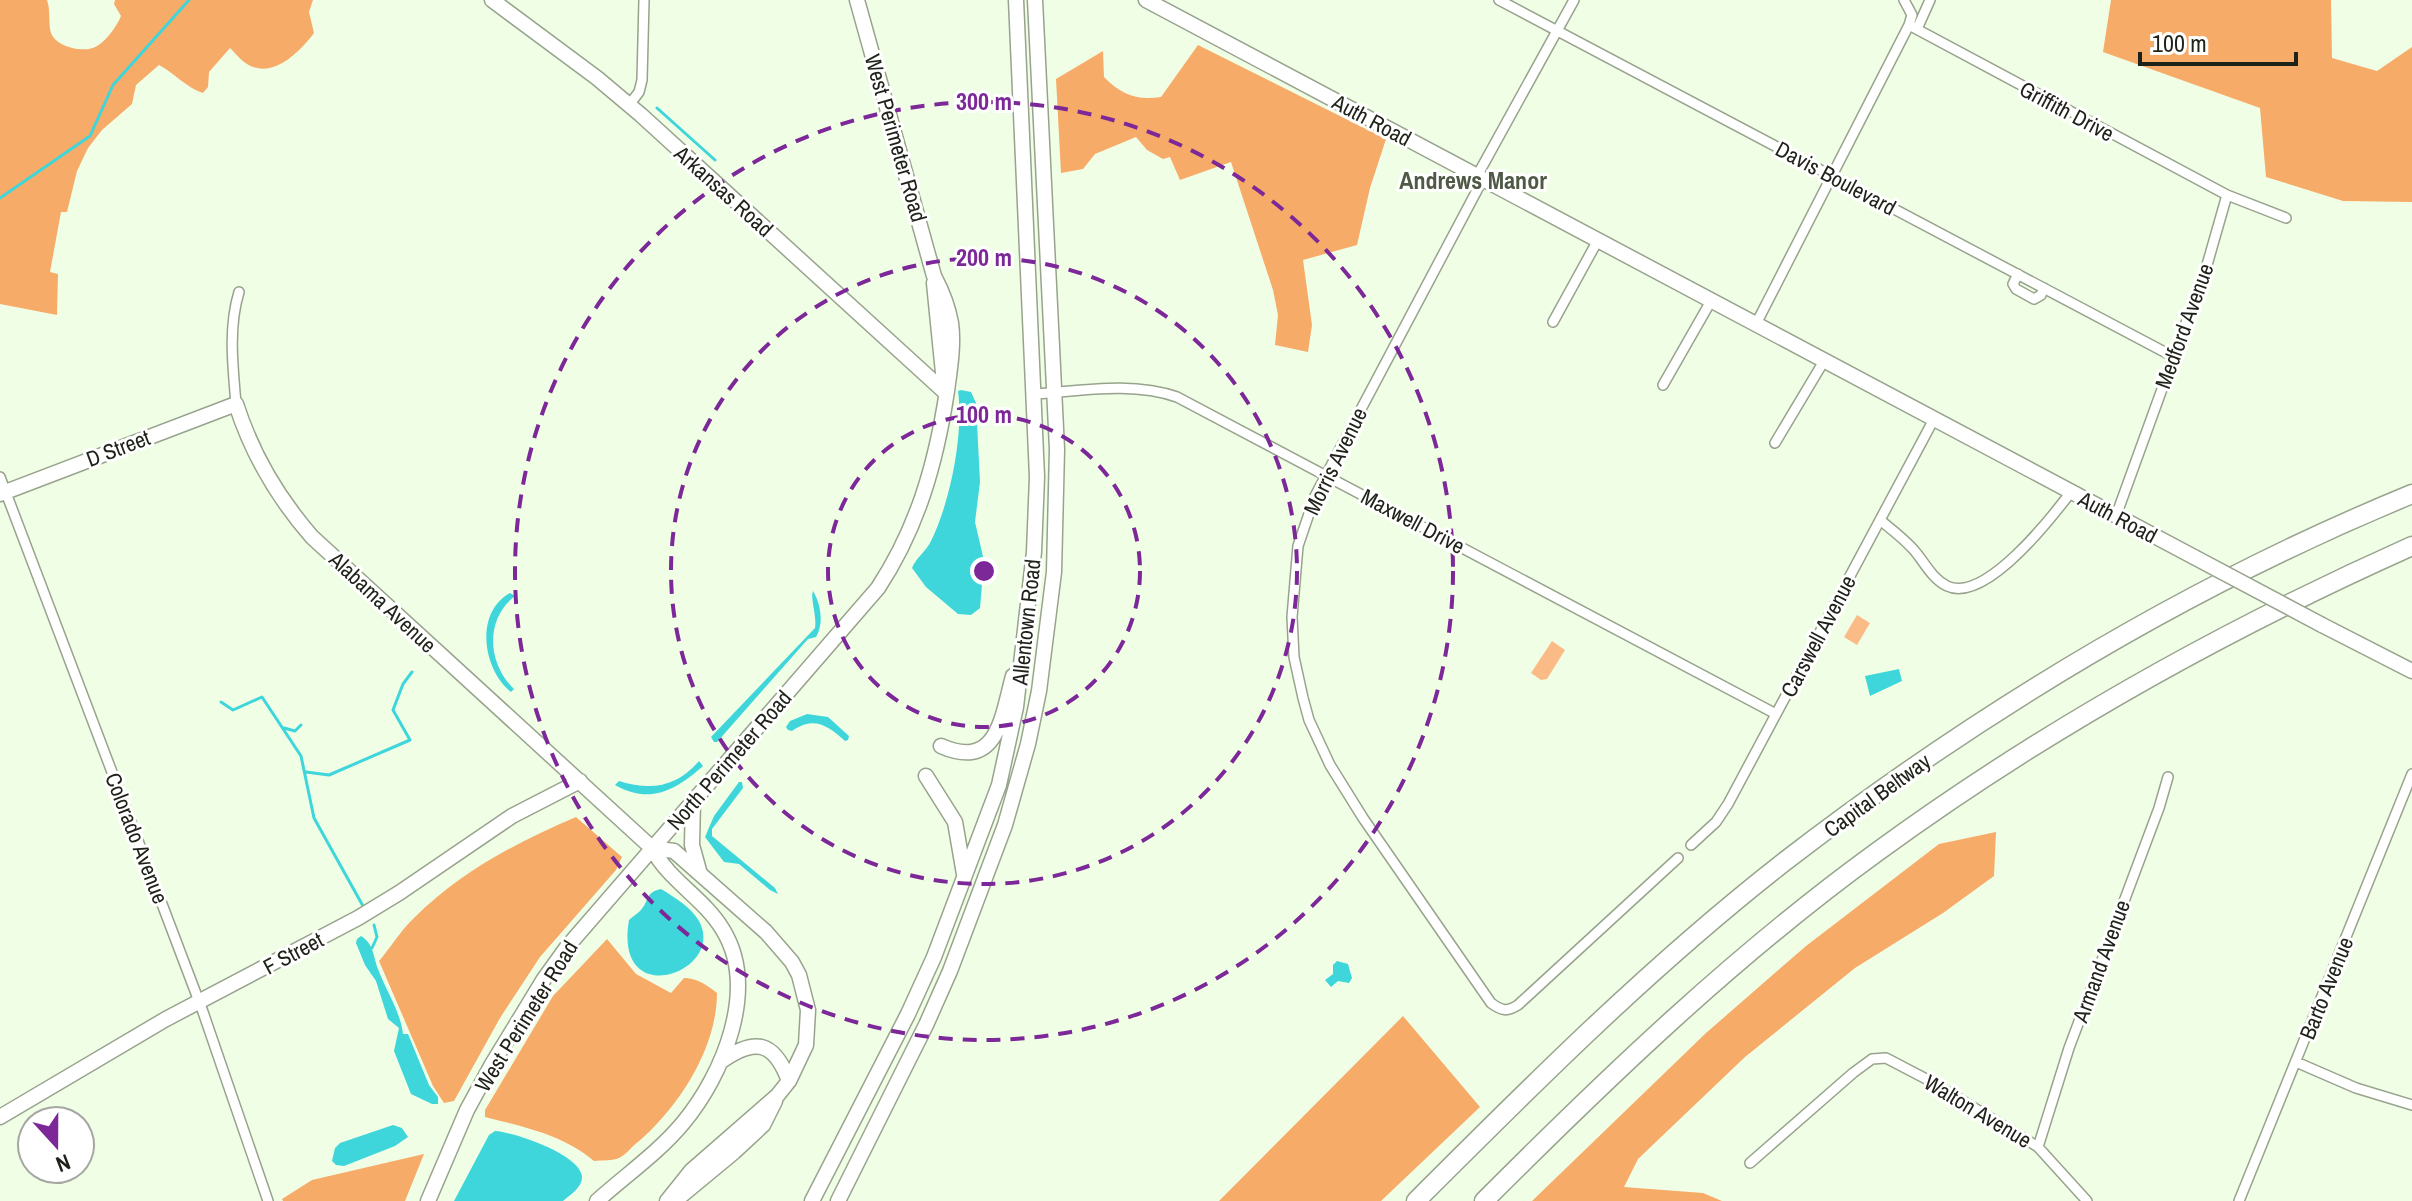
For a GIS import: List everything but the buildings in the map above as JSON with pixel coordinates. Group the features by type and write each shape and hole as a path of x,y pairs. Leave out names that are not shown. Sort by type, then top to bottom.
{"highway":[{"name":"Capital Beltway","path":"1416,1201 1559,1060 1671,957 1784,863 1906,773 2041,684 2169,611 2318,535 2412,494"},
{"name":"Capital Beltway","path":"1484,1201 1579,1107 1701,994 1812,901 1877,852 2005,764 2149,677 2276,608 2412,546"}],"street":[{"name":"Arkansas Road","path":"492,0 629,105 946,393"},
{"path":"629,105 639,92 642,80 644,0"},
{"name":"West Perimeter Road","path":"806,673 878,588 900,552 927,487 946,393 933,293 934,276 857,0"},
{"name":"Allentown Road","path":"812,1201 908,1014 964,879 999,785 1016,707 1036,519 1034,394 1016,0"},
{"name":"Allentown Road","path":"838,1201 939,996 1005,825 1039,691 1054,572 1055,393 1035,0"},
{"name":"Auth Road","path":"1146,0 2412,671"},
{"name":"Davis Boulevard","path":"1499,0 2018,274 2013,284 2034,299 2041,295 2044,288 2172,356"},
{"name":"Morris Avenue","path":"1574,0 1324,475 1303,527 1293,591 1294,657 1309,720 1330,765 1491,1003 1504,1011 1518,1005 1678,858"},
{"path":"1904,0 1912,15 1913,27"},
{"path":"1756,324 1832,176 1930,0"},
{"name":"Griffith Drive","path":"1913,27 2227,195"},
{"path":"2227,195 2286,218"},
{"name":"Medford Avenue","path":"2116,516 2207,265 2227,195"},
{"path":"1553,322 1598,240"},
{"name":"Alabama Avenue","path":"239,292 234,307 232,359 236,404 267,475 286,505 312,537 652,848"},
{"path":"1663,385 1711,301"},
{"path":"1775,443 1824,361"},
{"name":"Maxwell Drive","path":"1034,394 1121,389 1166,393 1188,402 1776,714"},
{"name":"D Street","path":"3,493 236,404"},
{"name":"Carswell Avenue","path":"1691,845 1720,817 1934,419"},
{"name":"Colorado Avenue","path":"0,477 3,493 199,1001 268,1201"},
{"path":"1880,520 1914,550 1936,578 1948,587 1956,588 1982,580 2025,549 2071,492"},
{"path":"941,746 954,751 977,750 995,738 1027,622"},
{"name":"North Perimeter Road","path":"652,848 806,673"},
{"name":"Barto Avenue","path":"2239,1201 2412,774"},
{"path":"926,776 955,822 964,879"},
{"name":"Armand Avenue","path":"2038,1147 2069,1048 2168,777"},
{"name":"F Street","path":"0,1117 199,1001 358,918 512,816 580,781"},
{"path":"693,801 692,845 700,874"},
{"path":"652,848 674,851 766,932 792,962 799,975 808,1010 806,1045 789,1081 777,1096 707,1156 668,1200"},
{"path":"597,1201 682,1124 707,1089 720,1062 737,1001 738,979 725,933 713,914 661,866 652,848"},
{"name":"West Perimeter Road","path":"428,1201 467,1110 531,1000 567,947 652,848"},
{"path":"720,1062 734,1052 747,1048 769,1049 781,1058 789,1081"},
{"name":"Walton Avenue","path":"1750,1163 1853,1073 1872,1059 1886,1058 2038,1147 2087,1201"},
{"path":"2296,1062 2356,1088 2412,1105"}],"shaded area":[{"path":"0,0 47,0 54,38 65,45 85,49 101,43 117,24 121,16 115,0 313,0 309,12 314,33 292,56 274,67 254,67 230,48 209,72 208,87 203,93 159,65 136,85 132,104 102,130 88,148 77,171 67,212 61,212 50,272 58,274 57,315 0,304"},
{"path":"2111,0 2331,0 2332,58 2377,71 2412,47 2412,202 2343,201 2266,177 2260,108 2103,52"},
{"path":"1198,45 1386,139 1370,188 1357,245 1303,260 1312,325 1308,352 1275,345 1278,315 1273,290 1231,162 1180,180 1170,157 1163,159 1147,150 1136,137 1095,154 1083,169 1061,173 1056,79 1103,51 1104,77 1110,83 1136,97 1161,97"},
{"path":"1857,615 1870,623 1857,645 1844,637"},
{"path":"1552,641 1565,650 1547,679 1541,680 1531,673"},
{"path":"576,817 622,857 616,870 540,957 500,1018 454,1101 444,1103 433,1086 379,961 409,923 450,886 511,848"},
{"path":"1996,832 1994,876 1943,913 1855,968 1745,1057 1638,1159 1624,1187 1703,1193 1722,1201 1532,1201 1706,1033 1806,946 1939,844"},
{"path":"607,939 636,974 671,993 684,978 688,978 717,993 715,1014 703,1055 668,1112 624,1155 614,1160 594,1161 556,1138 485,1117 485,1110 553,996"},
{"path":"1403,1016 1480,1107 1381,1201 1219,1201"},
{"path":"424,1154 405,1201 282,1199 312,1180"}],"water":[{"path":"958,391 971,392 976,403 980,482 975,522 984,561 980,608 971,615 958,614 926,587 912,568 930,543 944,509 957,448"},
{"path":"813,591 820,614 816,637 808,639 714,742 711,737 815,628"},
{"path":"510,593 515,596 498,617 493,641 499,667 514,689 511,692 494,670 486,642 491,614"},
{"path":"1899,669 1902,681 1870,696 1865,676"},
{"path":"807,714 828,717 849,736 848,740 814,723 788,730 786,727 790,721"},
{"path":"699,761 703,766 693,775 662,792 640,794 615,785 619,781 642,786 663,784 682,776"},
{"path":"742,782 743,788 712,829 712,836 775,888 778,894 739,864 724,862 705,837 714,816"},
{"path":"661,889 696,916 703,939 698,955 685,968 652,975 637,967 629,949 629,920 643,908 652,892"},
{"path":"361,936 371,947 403,1034 408,1034 429,1085 438,1097 438,1104 411,1094 394,1051 399,1028 388,1019 376,981 365,965 356,943"},
{"path":"1337,961 1348,964 1352,978 1349,983 1338,981 1331,987 1325,980 1333,974 1333,965"},
{"path":"393,1125 402,1128 408,1137 395,1146 344,1166 332,1161 335,1148 340,1143"},
{"path":"495,1131 530,1140 570,1160 582,1176 578,1187 563,1201 454,1201 489,1135"}],"waterway":[{"path":"0,198 90,136 113,85 189,0"},
{"path":"657,108 715,160"},
{"path":"306,772 329,775 410,740 393,710 403,684 412,672"},
{"path":"221,702 233,710 262,697 301,756 314,818 363,906"},
{"path":"284,728 295,731 301,725"},
{"path":"372,948 377,937 374,925"}],"district":[{"name":"Andrews Manor","path":"1473,180"}]}
